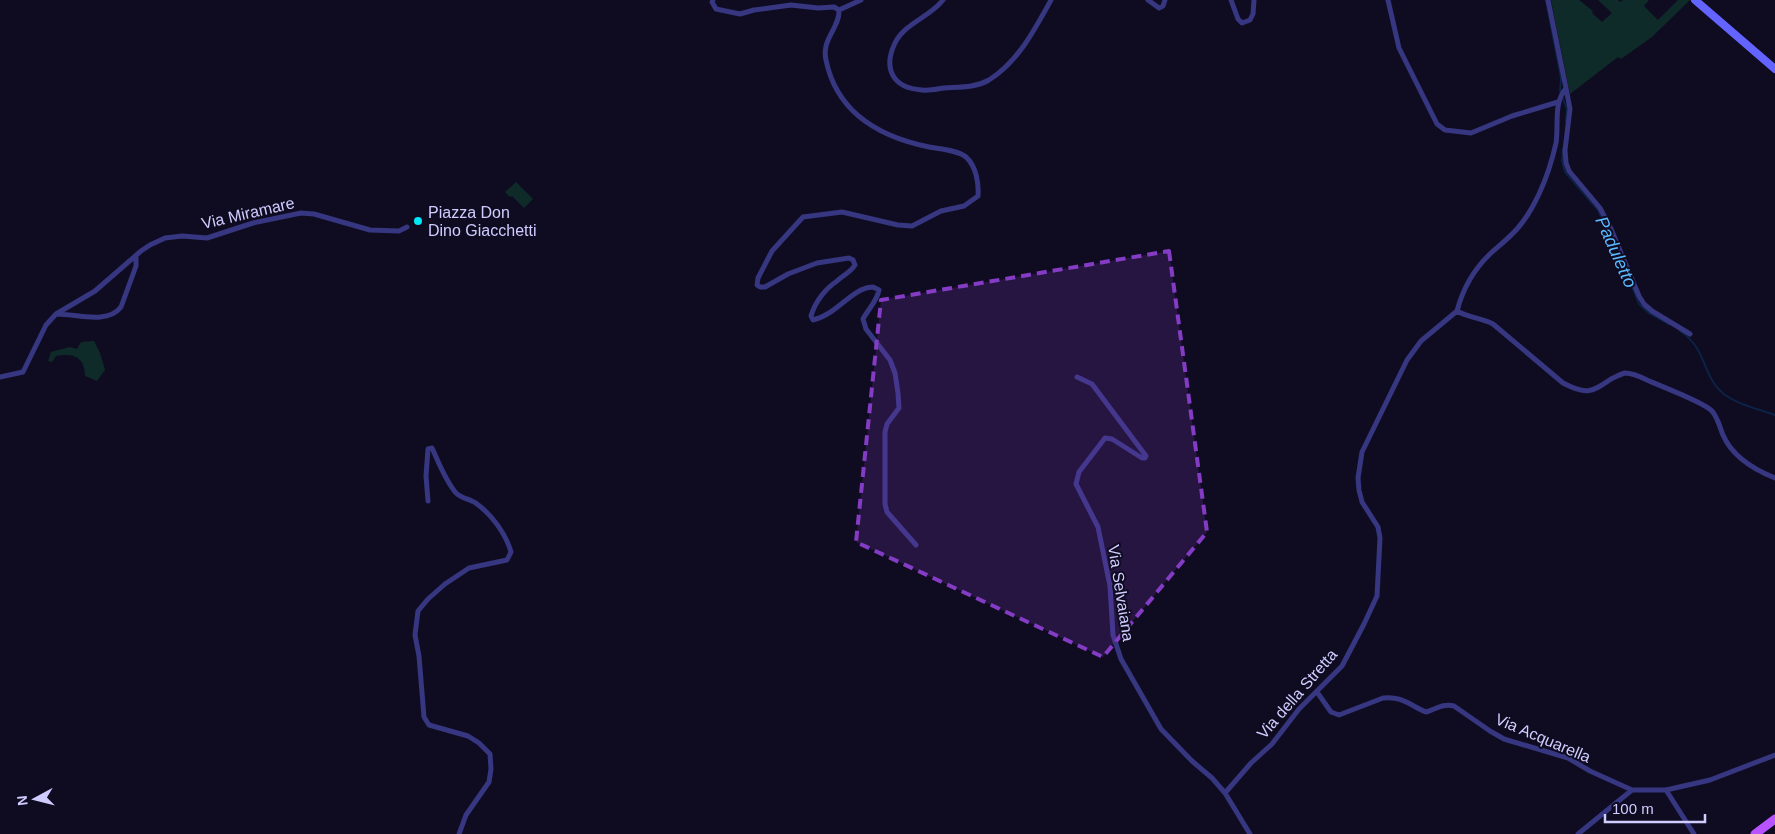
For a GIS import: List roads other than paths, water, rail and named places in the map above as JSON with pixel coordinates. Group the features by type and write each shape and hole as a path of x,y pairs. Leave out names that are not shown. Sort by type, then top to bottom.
{"main road":[{"path":"1695,0 1775,69"},
{"path":"1755,834 1766,831 1775,819"}],"street":[{"path":"713,0 712,2 716,9 740,14 791,5 818,8 834,7 839,10"},
{"path":"839,10 861,0"},
{"path":"943,0 933,10 903,32 896,40 891,53 890,68 892,77 898,84 921,90 969,87 987,80 1005,68 1020,51 1051,0"},
{"path":"1148,0 1159,8 1163,6 1164,0"},
{"path":"1231,0 1238,19 1242,23 1250,20 1253,14 1254,0"},
{"path":"1388,0 1398,48 1437,124 1445,130 1471,132 1559,99"},
{"path":"1548,0 1570,109 1565,150 1569,171 1600,208 1611,229 1638,296 1644,304 1690,334"},
{"path":"839,10 840,16 825,44 825,59 843,101 854,114 890,136 908,143 956,152 965,156 972,165 976,176 979,189 978,196 964,206 941,211 912,226 898,225 842,212 803,217 772,251 758,278 757,285 765,287 788,274 818,263 849,258 853,260 854,265 851,271 827,288 813,310 811,316 813,320 819,319 845,303 862,289 873,287 879,290 877,299 863,319 866,330 890,360 895,373 898,393 899,408 887,424 886,432 885,504 887,512 916,545"},
{"path":"1565,89 1559,99 1556,142 1552,162 1531,210 1517,229 1472,274 1464,289 1457,311 1467,317 1487,320 1563,383 1575,389 1584,391 1595,390 1625,373 1638,376 1711,410 1724,437 1734,451 1741,458 1775,478"},
{"name":"Via Miramare","path":"0,377 23,372 46,325 56,314 95,291 150,245 165,238 182,236 207,238 252,223 301,213 314,214 370,230 399,231 407,228"},
{"path":"56,314 96,318 118,312 136,266 136,256"},
{"name":"Via della Stretta","path":"1225,793 1251,763 1272,744 1299,709 1342,666 1377,596 1380,538 1378,527 1362,502 1358,484 1362,452 1407,360 1420,341 1457,311"},
{"name":"Via Selvaiana","path":"1077,377 1092,384 1146,456 1142,458 1110,438 1105,438 1086,461 1076,479 1077,488 1098,527 1110,586 1110,613 1114,642 1127,671 1160,729 1212,778 1225,793"},
{"path":"428,501 426,476 428,449 432,448 451,486 458,495 477,503 508,540 511,552 507,560 469,568 445,584 418,611 415,635 419,656 424,717 429,725 468,736 479,743 490,754 492,769 489,782 466,815 458,834"},
{"name":"Via Acquarella","path":"1317,692 1331,712 1339,716 1383,698 1391,697 1408,702 1426,712 1448,704 1504,738 1568,758 1590,771 1632,790 1666,790 1710,780 1775,755"},
{"path":"1578,834 1632,790"},
{"path":"1666,790 1694,834"},
{"path":"1225,793 1250,834"}],"waterway":[{"name":"Paduletto","path":"1546,0 1561,78 1560,91 1567,109 1566,122"},
{"name":"Paduletto","path":"1563,149 1562,161 1565,172 1598,210 1639,304 1649,313 1669,324"},
{"name":"Paduletto","path":"1680,331 1695,346 1712,379 1724,394 1742,404 1775,415"}],"place":[{"name":"Piazza Don Dino Giacchetti","path":"418,221"}]}
